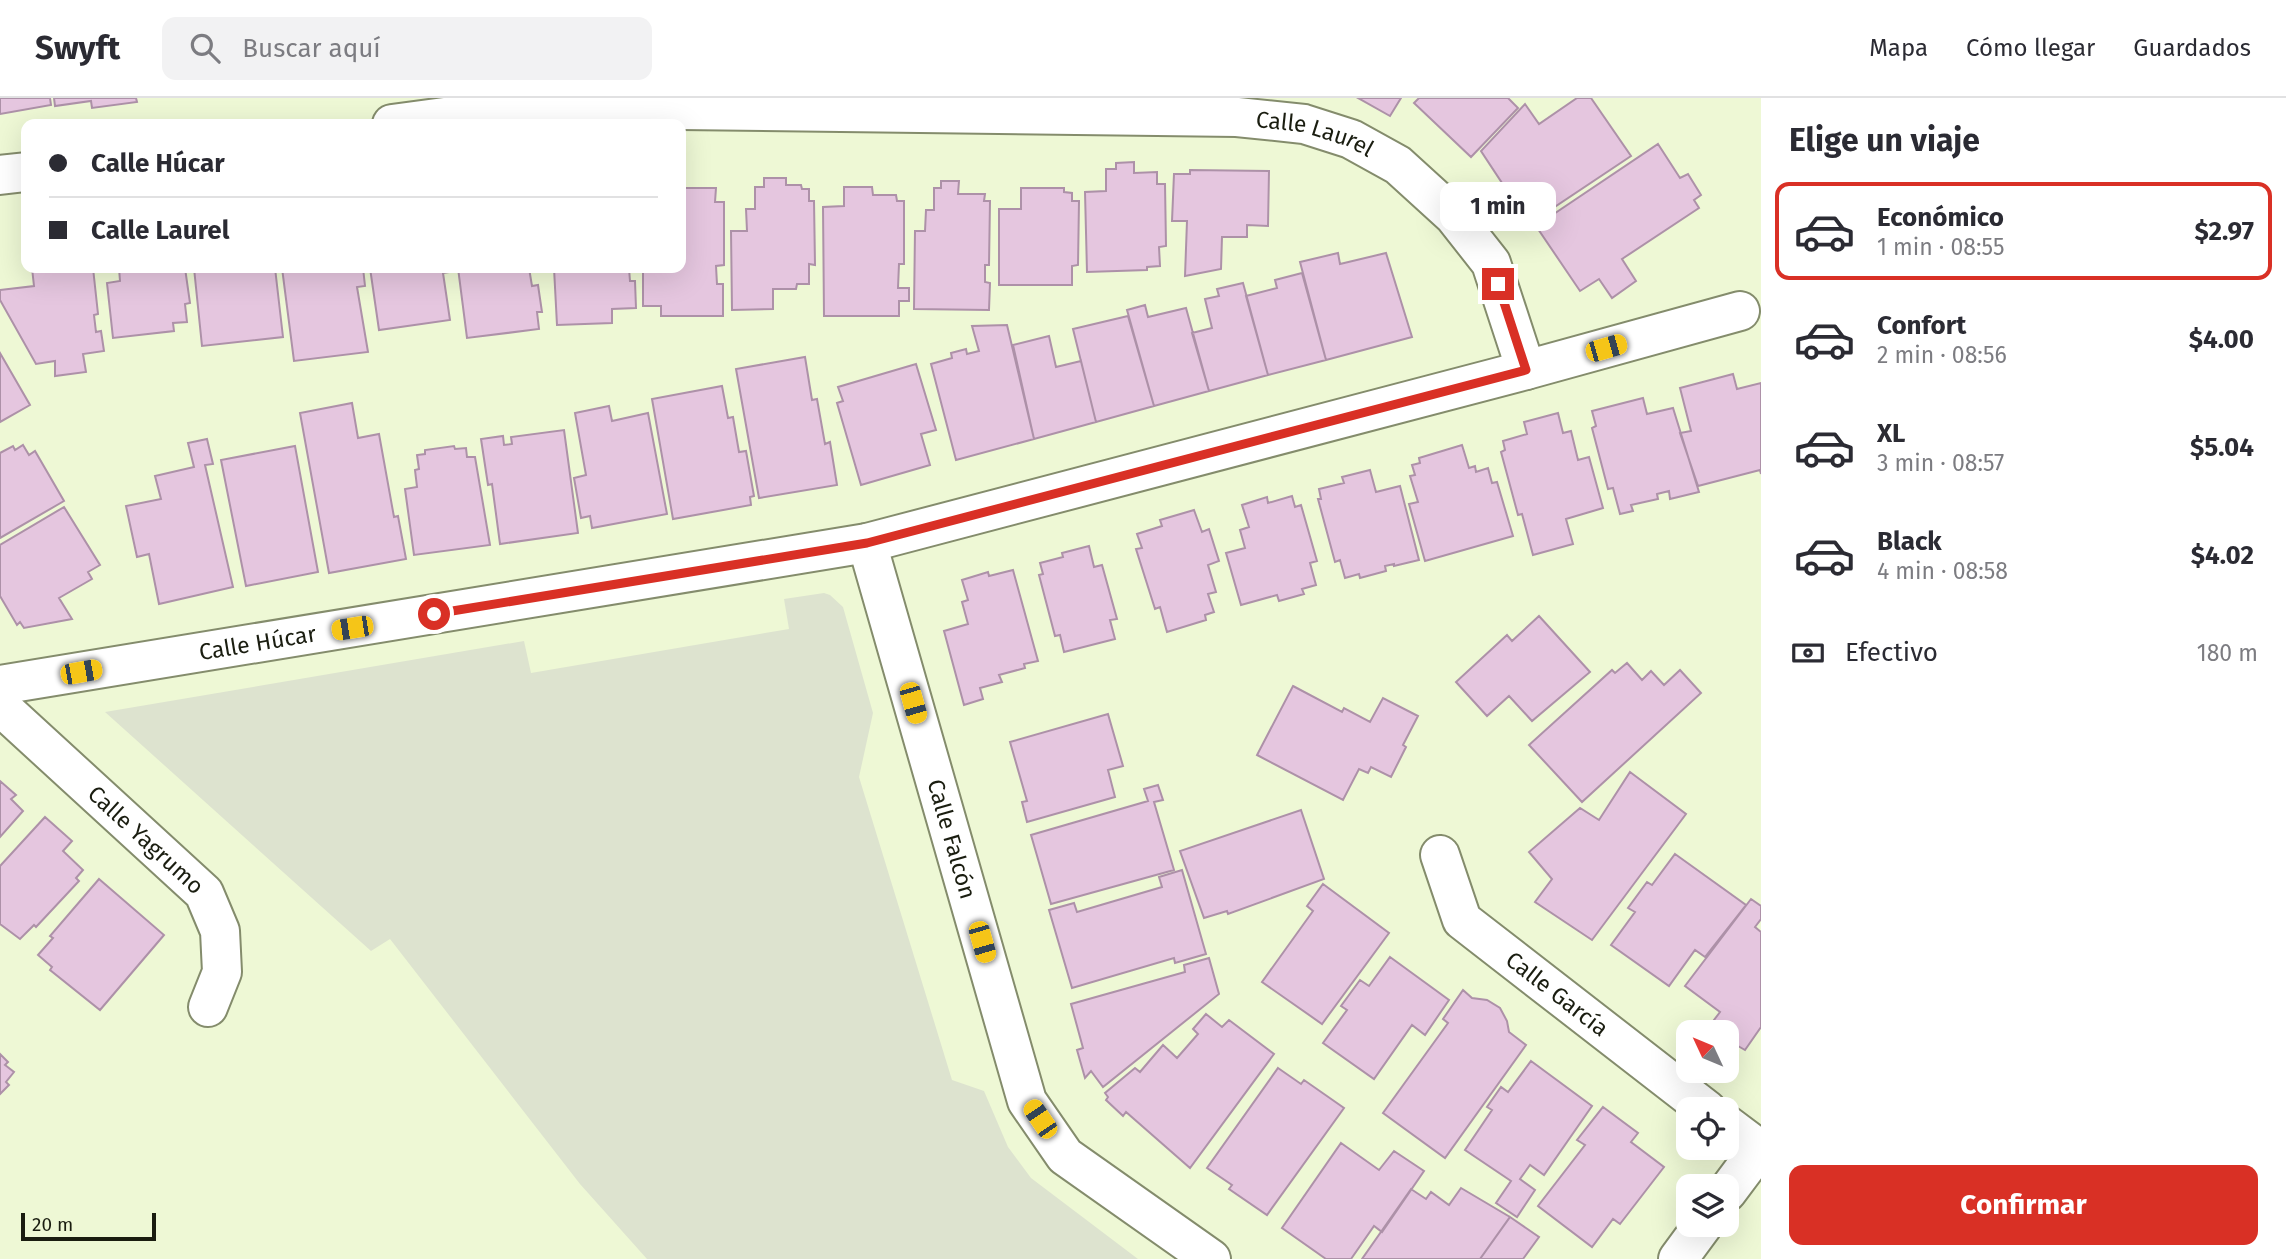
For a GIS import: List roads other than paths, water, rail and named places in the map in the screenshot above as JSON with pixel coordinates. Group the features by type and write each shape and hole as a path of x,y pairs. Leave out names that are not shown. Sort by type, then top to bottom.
{"street":[{"name":"Calle Laurel","path":"429,119 513,108 1237,117 1304,124 1351,139 1398,165 1454,216 1491,263 1526,370"},
{"path":"0,175 21,173"},
{"name":"Calle Húcar","path":"0,685 867,543 1740,311"},
{"name":"Calle Falcón","path":"867,543 1027,1101 1065,1156 1211,1259"},
{"name":"Calle Yagrumo","path":"0,706 204,892 220,930 222,972 208,1007"},
{"name":"Calle García","path":"1440,855 1462,920 1690,1097"},
{"path":"1739,1134 1759,1149 1739,1176"},
{"path":"1678,1259 1694,1237"}]}
